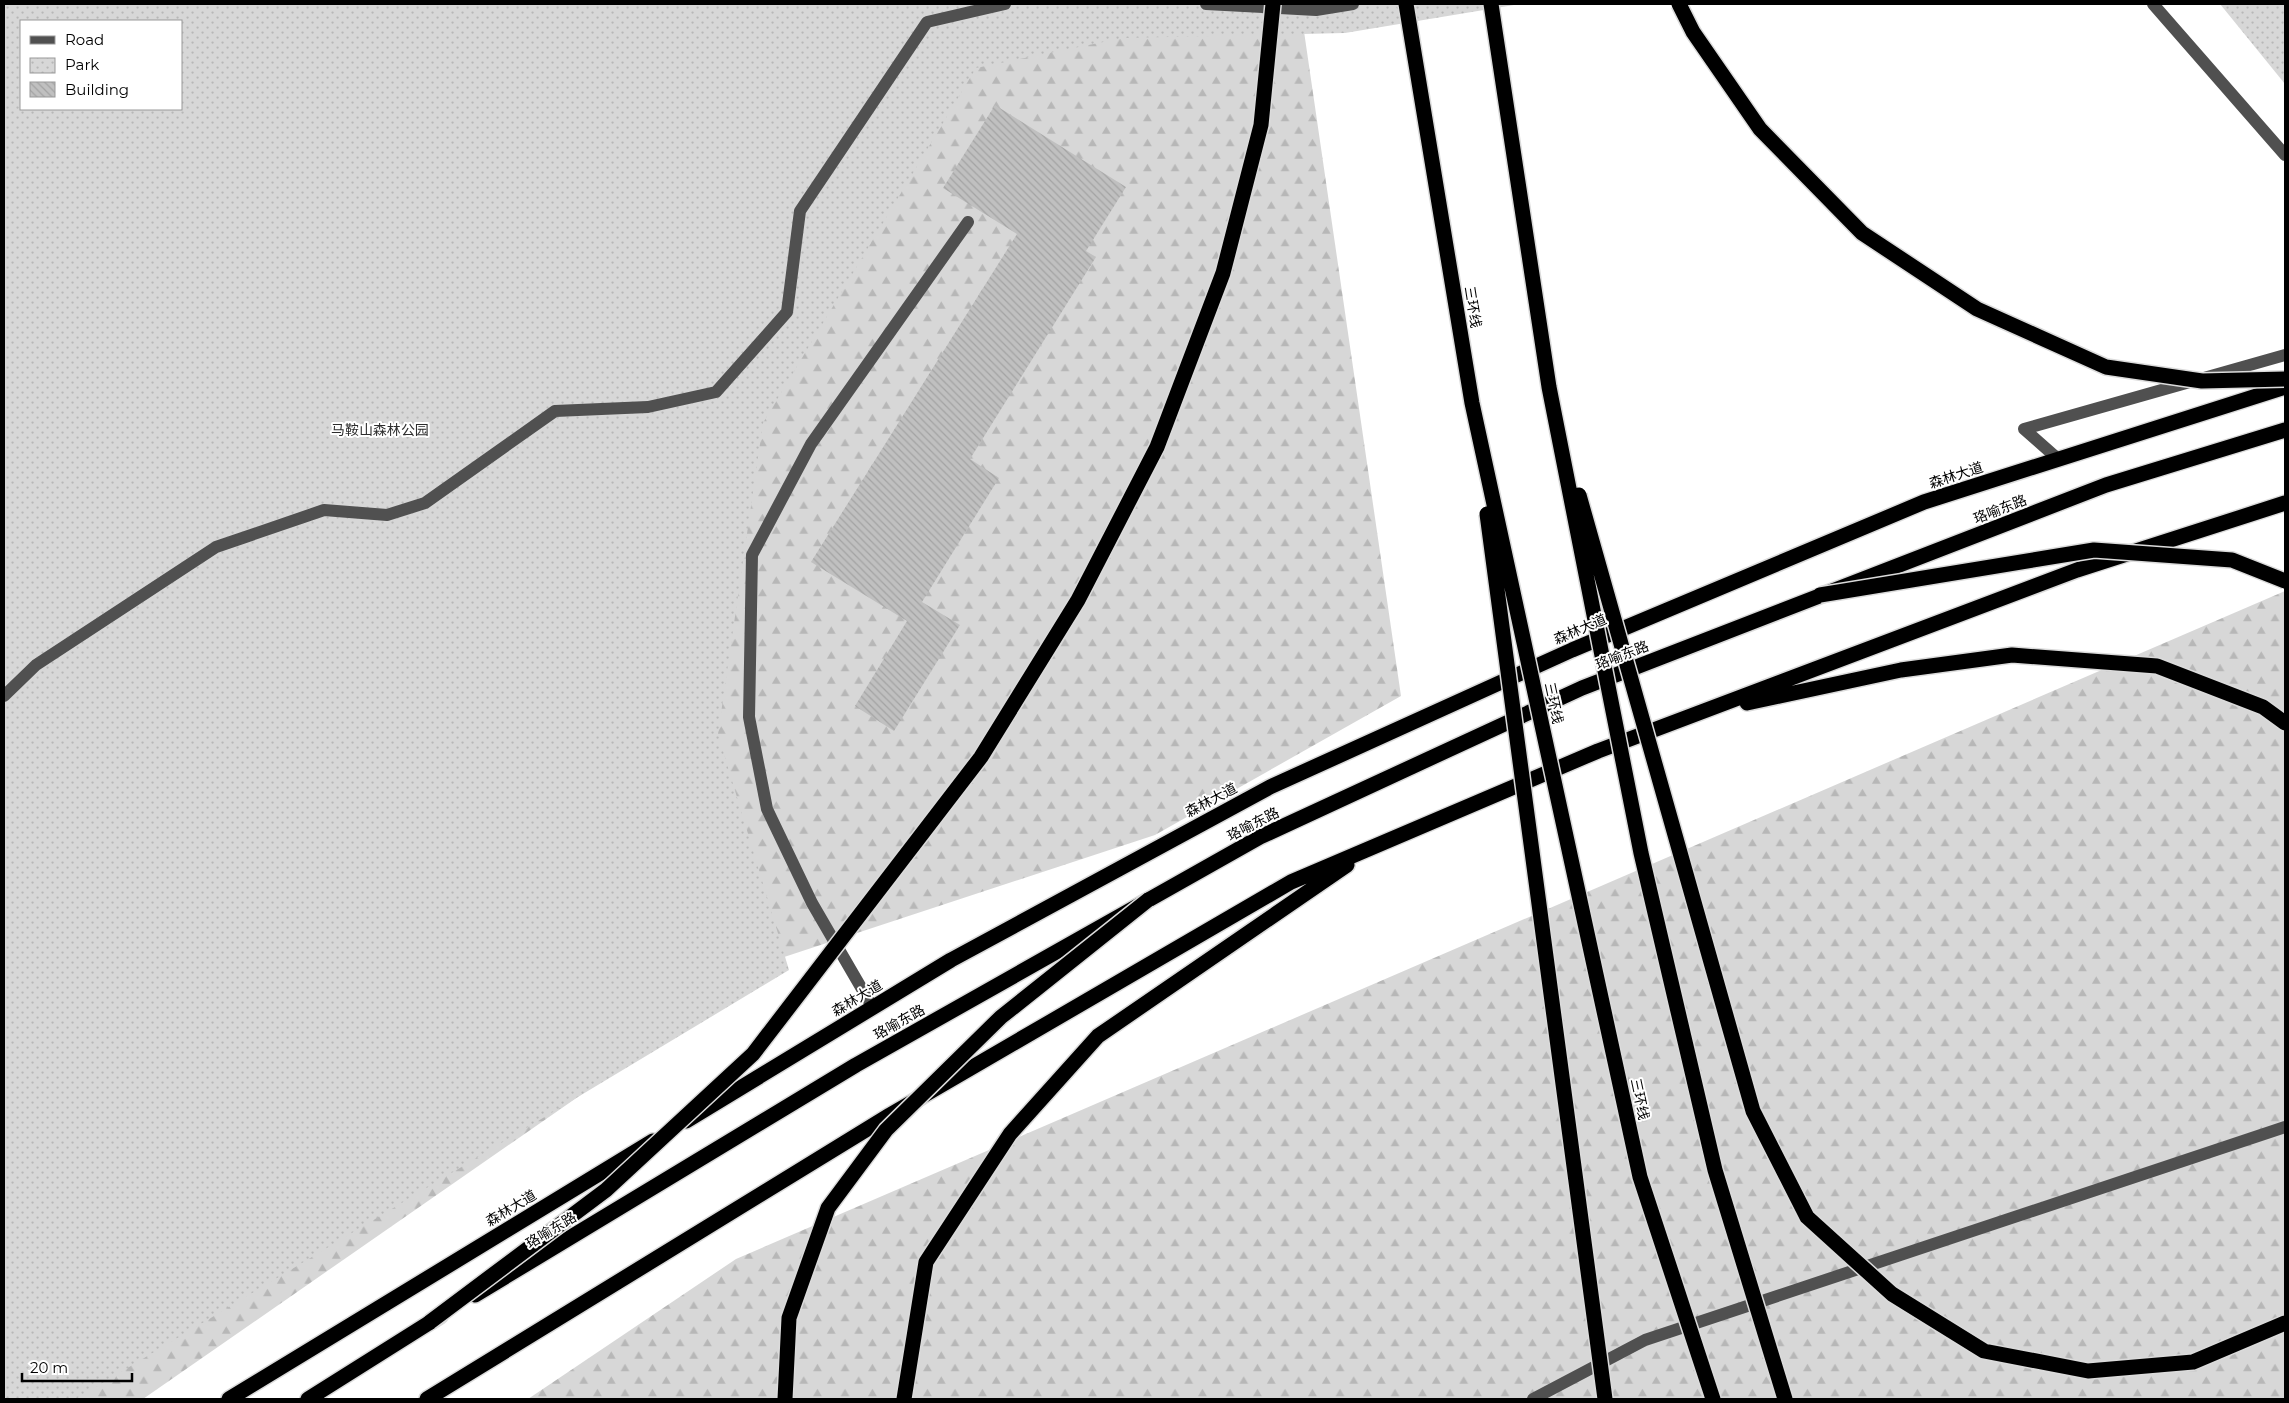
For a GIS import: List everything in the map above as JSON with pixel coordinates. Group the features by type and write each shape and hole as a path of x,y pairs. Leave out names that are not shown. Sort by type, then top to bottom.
{"highway":[{"path":"430,1322 606,1190 752,1054 981,758 1078,600 1157,447 1223,273 1261,124 1273,4"},
{"name":"三环线","path":"1406,4 1472,403 1640,1177 1713,1399"},
{"path":"1491,4 1549,387 1641,853 1715,1170 1785,1399"},
{"path":"1679,4 1693,32 1767,136 1862,234 1977,309 2106,367 2202,381 2285,379"},
{"path":"1549,387 1753,1111 1808,1217 1892,1294 1984,1351 2088,1371 2193,1362 2285,1324"},
{"name":"森林大道","path":"229,1399 951,960 1270,787 1572,650 1924,502 2285,388"},
{"path":"1472,403 1606,1399"},
{"name":"珞喻东路","path":"308,1399 430,1322 856,1065 1260,837 1582,688 2106,485 2285,430"},
{"path":"427,1399 890,1115 1291,882 1598,751 2077,570 2285,503"},
{"path":"1820,596 2094,550 2232,560 2285,581"},
{"path":"1699,713 1901,670 2012,655 2157,666 2263,707 2285,723"},
{"path":"904,1399 926,1262 1010,1134 1098,1036 1374,846"},
{"path":"785,1399 788,1318 828,1208 886,1130 1001,1017 1148,900"}],"street":[{"path":"4,696 36,665 216,547 324,510 387,515 425,503 555,412 648,408 716,392 787,312 800,211 927,22 1005,4"},
{"path":"1206,4 1316,10 1353,4"},
{"path":"2154,4 2285,155"},
{"path":"873,1008 812,902 767,809 748,717 752,555 811,444 968,222"},
{"path":"2058,459 2024,429 2285,355"},
{"path":"1533,1399 1645,1340 2285,1127"}],"green space":[{"name":"马鞍山森林公园","path":"4,4 1300,4 1401,696 1155,835 775,960 143,1399 4,1399"},
{"name":"马鞍山森林公园","path":"4,4 1520,4 1345,33 1123,38 976,68 763,423 718,734 789,970 76,1399 4,1399"},
{"path":"2220,4 2285,4 2285,84"},
{"path":"2285,591 2285,1399 528,1399 736,1259"}],"building":[{"path":"995,105 1126,187 1086,251 1096,257 970,459 999,478 922,602 960,625 894,731 855,706 907,621 811,562 1017,234 943,188"}]}
